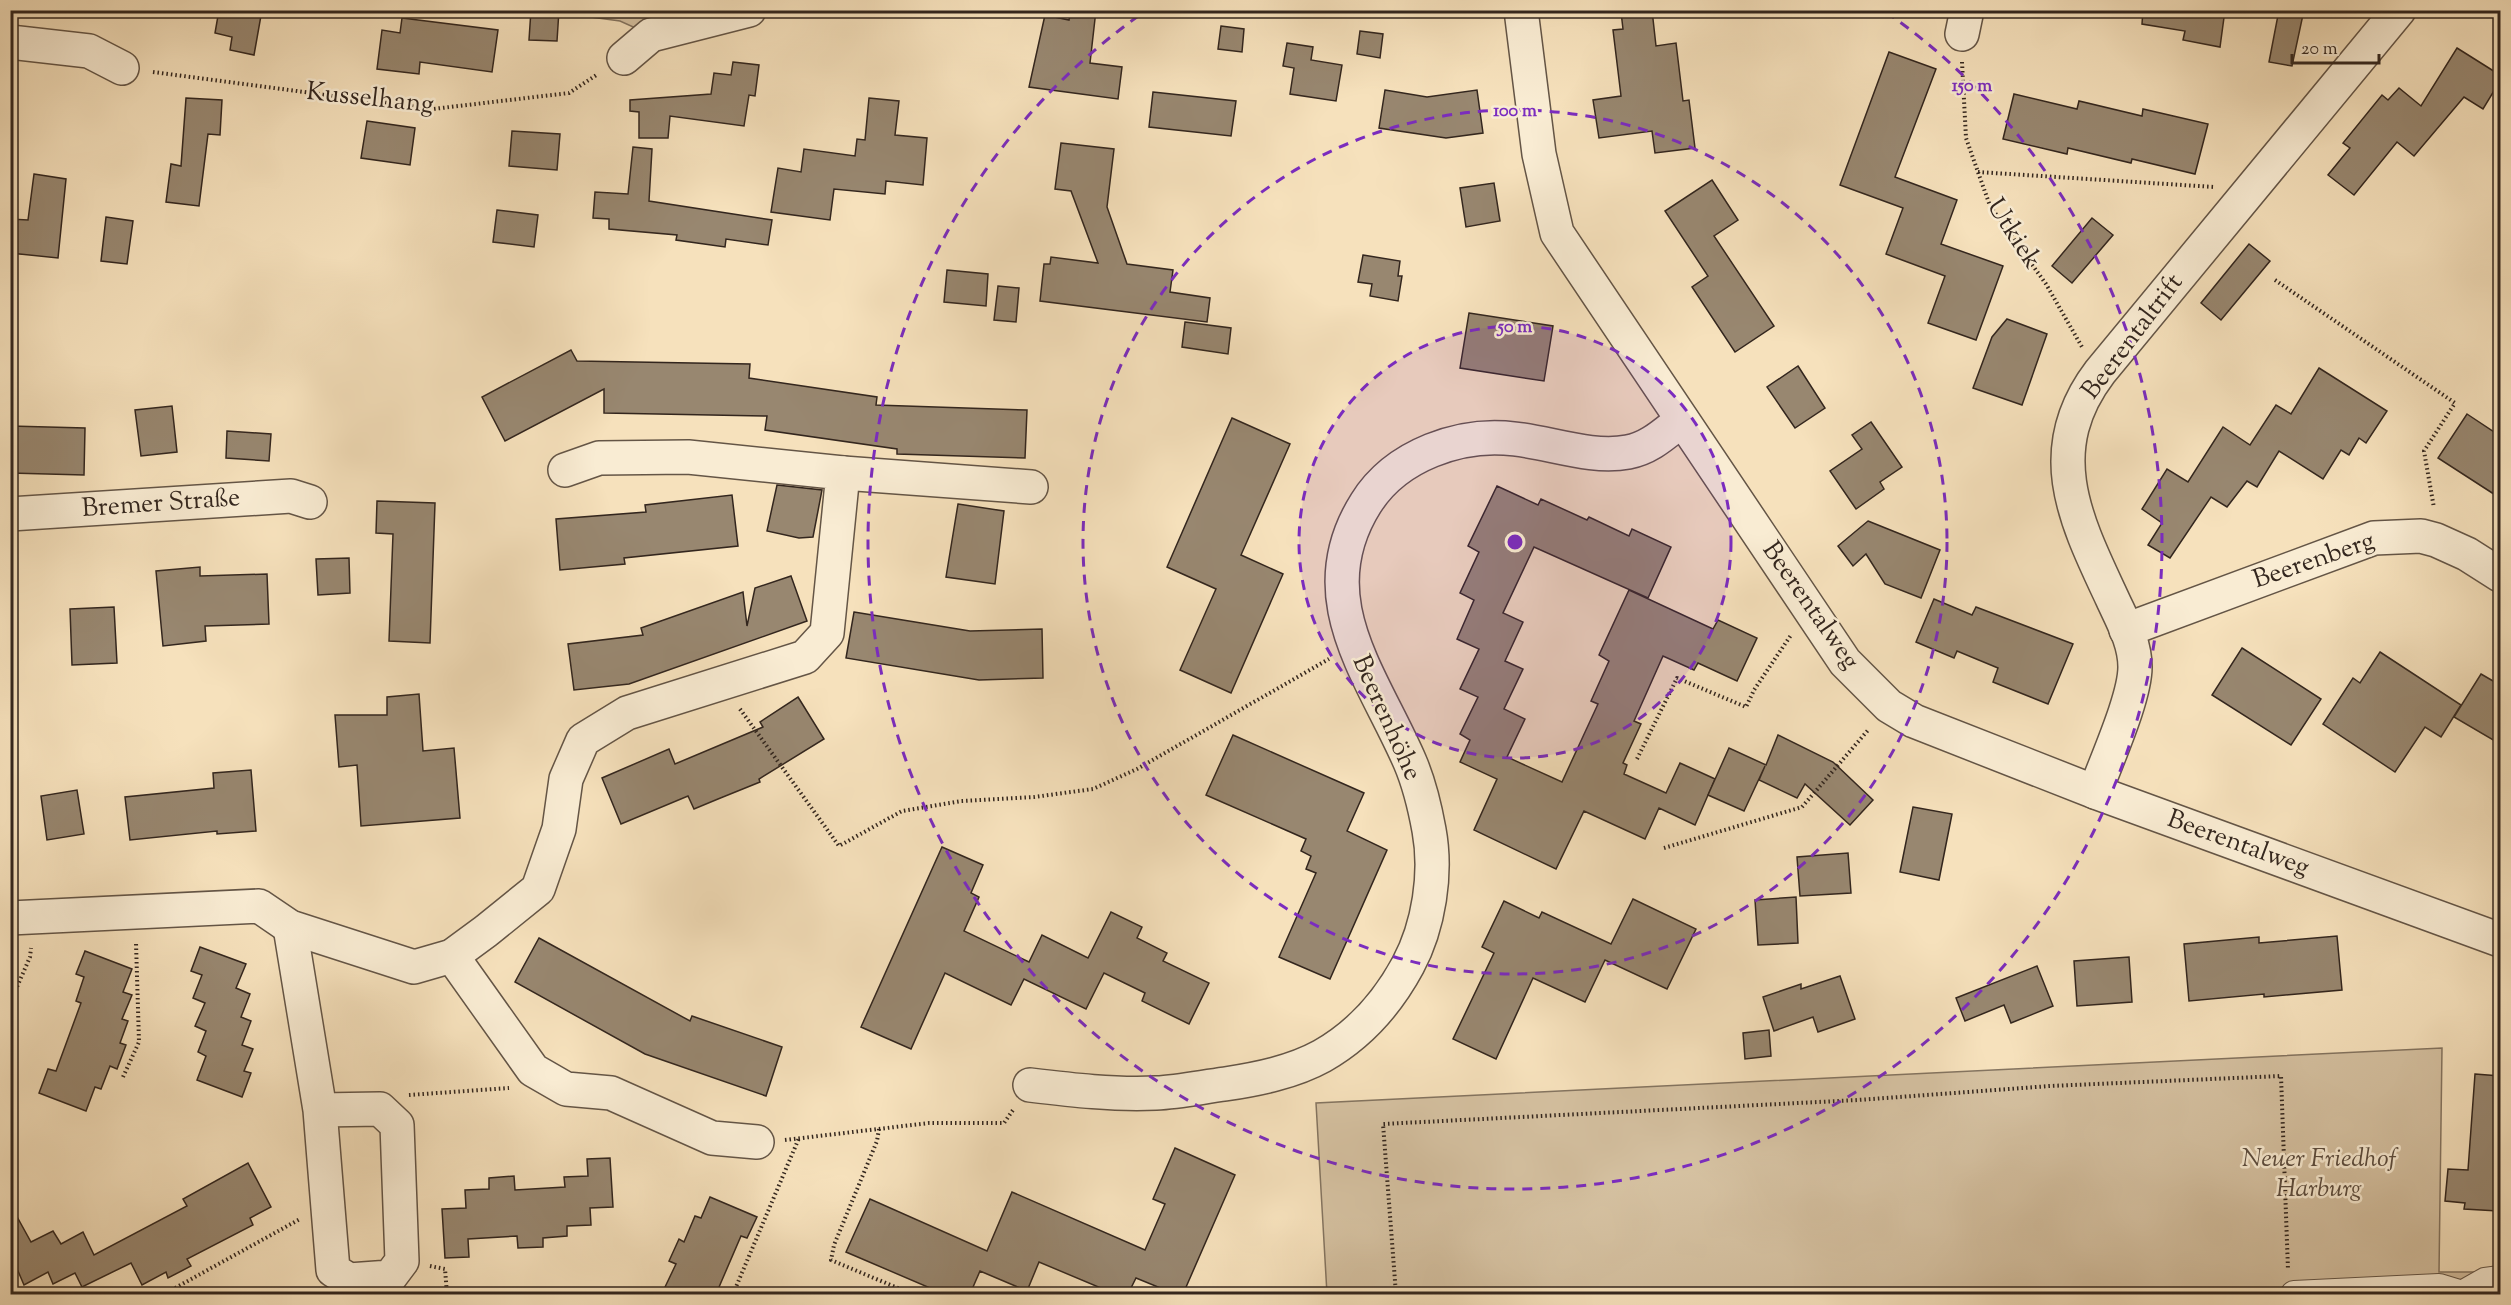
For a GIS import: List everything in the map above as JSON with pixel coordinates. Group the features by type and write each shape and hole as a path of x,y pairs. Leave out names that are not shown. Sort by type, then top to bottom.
{"street":[{"path":"624,57 651,34 749,10"},
{"name":"Beerentalweg","path":"1521,10 1539,154 1557,233 1845,662 1889,706 1914,721 2095,792 2500,940"},
{"name":"Beerentaltrift","path":"2095,792 2134,680 2133,651 2126,630 2089,549 2069,493 2068,457 2074,423 2085,395 2100,372 2399,10"},
{"path":"10,42 89,51 122,68"},
{"name":"Beerenhöhe","path":"1030,1085 1074,1091 1157,1093 1257,1078 1296,1067 1322,1056 1351,1036 1384,1004 1401,979 1421,937 1430,890 1432,855 1429,831 1412,766 1353,645 1343,597 1342,575 1350,535 1368,499 1395,470 1413,458 1458,441 1489,437 1513,438 1603,453 1630,452 1657,440 1682,420"},
{"path":"565,470 598,458 688,457 843,473 1031,487"},
{"path":"22,918 259,906 290,927 414,966 452,956 538,889 559,829 566,779 583,740 627,713 806,657 827,633 843,473"},
{"name":"Bremer Straße","path":"10,514 291,496 310,502"},
{"name":"Beerenberg","path":"2126,630 2357,543 2390,536 2421,536 2436,540 2468,554 2500,575"},
{"path":"290,927 320,1110 333,1270 349,1280 390,1277 402,1261 397,1125 380,1109 320,1110"},
{"path":"452,956 533,1070 566,1089 611,1093 712,1138 758,1142"},
{"path":"2291,1283 2439,1287 2462,1294 2485,1281 2500,1279"}],"path":[{"name":"Utkiek","path":"1965,22 1962,89 1966,138 1990,206 2046,284 2082,348 2100,372"},
{"name":"Kusselhang","path":"122,68 433,109 569,93 624,57"},
{"path":"1978,172 2205,187"},
{"path":"2275,279 2455,403 2424,452 2433,497 2436,540"},
{"path":"1637,759 1677,678 1746,707 1754,690 1796,628"},
{"path":"722,684 839,846 902,811 961,801 1034,797 1094,789 1137,769 1353,645"},
{"path":"1664,848 1802,807 1889,706"},
{"path":"123,1077 139,1042 136,912"},
{"path":"10,1003 30,957 22,918"},
{"path":"380,1109 397,1095 527,1086 533,1070"},
{"path":"1396,1294 1383,1124 1858,1100 2050,1086 2281,1076 2291,1283"},
{"path":"758,1142 929,1123 1004,1123 1030,1085"},
{"path":"879,1128 877,1141 834,1245 831,1260 912,1294"},
{"path":"733,1294 799,1138"},
{"path":"10,1293 166,1293 328,1203"},
{"path":"992,1294 994,1288 1010,1294"},
{"path":"1055,1294 1060,1294"}],"green space":[{"path":"546,11 749,11 651,35 620,21"},
{"name":"Neuer Friedhof Harburg","path":"2442,1048 2439,1272 2500,1272 2500,1294 1327,1294 1316,1103"}],"building":[{"path":"219,10 262,10 254,55 230,50 232,37 215,33"},
{"path":"531,10 559,10 557,41 529,40"},
{"path":"1071,10 1096,10 1090,63 1122,67 1118,99 1029,87 1045,15 1069,20"},
{"path":"1652,10 1656,46 1676,43 1683,101 1689,100 1695,148 1655,153 1652,131 1599,138 1593,100 1621,96 1613,30 1623,29 1621,12"},
{"path":"2143,10 2225,10 2220,47 2183,40 2185,31 2142,24"},
{"path":"2279,10 2304,10 2292,66 2269,62"},
{"path":"402,18 498,30 492,72 420,62 419,74 377,69 382,30 400,33"},
{"path":"1221,26 1244,29 1242,52 1218,49"},
{"path":"1360,31 1383,34 1380,58 1357,54"},
{"path":"1287,43 1313,47 1311,60 1342,65 1336,101 1290,94 1294,68 1283,66"},
{"path":"2457,48 2500,75 2500,81 2483,109 2464,97 2414,156 2397,142 2354,195 2328,175 2350,148 2343,143 2382,95 2388,100 2399,88 2421,106"},
{"path":"1889,52 1936,69 1895,177 1957,200 1941,244 2003,266 1976,340 1928,323 1945,276 1886,254 1903,208 1840,185"},
{"path":"733,62 759,65 755,96 749,95 744,126 670,116 668,138 639,138 639,112 630,111 630,100 711,94 714,73 731,75"},
{"path":"1385,90 1427,97 1477,90 1483,133 1446,138 1379,128"},
{"path":"1153,92 1236,101 1231,136 1149,127"},
{"path":"2014,94 2077,109 2079,101 2142,116 2143,109 2208,124 2195,174 2132,159 2131,163 2068,148 2067,154 2003,139"},
{"path":"186,98 222,100 220,135 208,134 199,206 166,202 171,164 181,166"},
{"path":"869,98 899,101 895,135 927,138 923,185 886,181 885,194 834,189 830,220 771,212 778,168 801,172 804,149 855,156 857,139 865,140"},
{"path":"367,121 415,128 410,165 361,158"},
{"path":"512,131 560,134 557,170 509,166"},
{"path":"1061,143 1114,149 1107,207 1127,264 1173,270 1170,292 1210,298 1207,322 1040,301 1044,264 1050,264 1051,257 1098,263 1071,191 1055,189"},
{"path":"633,147 652,149 649,201 772,220 768,245 726,239 725,247 676,240 677,235 609,229 609,219 593,218 595,192 628,194"},
{"path":"34,174 66,179 58,258 10,253 10,219 28,220"},
{"path":"1712,180 1738,220 1714,236 1774,326 1735,352 1692,287 1708,276 1665,211"},
{"path":"1494,183 1500,221 1466,227 1460,188"},
{"path":"497,210 538,215 534,247 493,242"},
{"path":"106,217 133,221 127,264 101,261"},
{"path":"2092,218 2113,235 2072,283 2052,266"},
{"path":"2249,244 2270,261 2221,320 2201,303"},
{"path":"1363,255 1400,261 1398,276 1402,276 1398,301 1370,296 1372,284 1358,282"},
{"path":"947,270 988,274 986,306 944,302"},
{"path":"998,286 1019,288 1016,322 994,320"},
{"path":"1469,313 1553,326 1544,381 1460,368"},
{"path":"2007,319 2047,334 2022,405 1973,388 1992,337"},
{"path":"1185,322 1231,328 1228,354 1182,347"},
{"path":"571,350 577,361 750,364 749,378 877,397 876,405 1027,410 1025,458 897,454 897,449 765,430 767,416 604,413 604,389 505,441 482,397"},
{"path":"1798,366 1825,408 1795,428 1767,387"},
{"path":"2319,368 2387,411 2366,443 2359,438 2349,455 2341,450 2323,479 2279,451 2257,487 2247,481 2227,507 2211,497 2170,558 2148,545 2162,523 2142,509 2167,469 2188,482 2223,427 2250,445 2276,405 2291,414"},
{"path":"172,406 177,452 141,456 135,410"},
{"path":"2467,414 2500,436 2500,498 2438,458"},
{"path":"1232,418 1290,444 1241,555 1283,574 1231,693 1180,670 1216,589 1167,567"},
{"path":"1871,422 1902,467 1880,482 1884,489 1856,509 1830,471 1862,449 1852,435"},
{"path":"10,426 85,428 84,475 10,473"},
{"path":"227,431 271,434 269,461 226,458"},
{"path":"777,485 822,490 813,537 799,538 767,531"},
{"path":"1497,486 1538,505 1541,499 1587,520 1589,517 1629,536 1632,529 1671,547 1648,598 1534,547 1503,613 1523,622 1505,661 1523,669 1504,709 1525,719 1507,757 1562,782 1598,704 1591,701 1609,661 1599,655 1629,590 1713,629 1718,620 1757,638 1737,681 1698,663 1694,670 1663,656 1634,721 1641,724 1623,763 1627,765 1624,774 1666,793 1680,763 1715,779 1695,825 1659,808 1645,839 1584,811 1556,869 1474,830 1497,779 1460,762 1470,740 1460,734 1478,697 1460,689 1479,649 1457,639 1474,600 1460,593 1479,552 1468,546"},
{"path":"732,495 738,546 624,558 625,564 560,570 556,519 646,512 645,505"},
{"path":"377,501 435,503 430,643 389,641 393,534 376,533"},
{"path":"958,504 1004,511 995,584 946,577"},
{"path":"1868,521 1940,550 1921,598 1885,584 1866,554 1853,566 1838,546"},
{"path":"349,558 350,593 318,595 316,559"},
{"path":"200,567 200,576 267,574 269,624 205,626 206,641 163,646 156,571"},
{"path":"791,576 807,621 629,684 574,690 568,644 643,635 641,628 743,592 747,626 755,588"},
{"path":"1934,599 1972,615 1976,607 2073,644 2048,704 1993,682 1998,668 1957,651 1954,658 1916,642"},
{"path":"114,607 117,663 72,665 70,609"},
{"path":"854,612 970,631 1042,629 1043,678 979,680 846,658"},
{"path":"2242,648 2321,699 2291,745 2212,695"},
{"path":"2380,652 2461,705 2441,737 2425,727 2395,772 2323,724 2353,678 2360,683"},
{"path":"2481,674 2500,685 2500,744 2454,717"},
{"path":"419,694 423,751 454,748 460,818 361,826 357,765 339,767 335,715 387,715 387,697"},
{"path":"798,697 824,739 759,779 760,782 694,809 688,796 621,824 602,778 669,749 675,764 763,727 760,722"},
{"path":"1233,735 1364,793 1347,831 1387,850 1330,979 1279,957 1316,873 1306,869 1311,856 1301,851 1306,839 1206,795"},
{"path":"1778,735 1833,762 1873,800 1850,825 1805,784 1797,798 1759,780 1765,766 1744,811 1708,795 1729,748 1766,765"},
{"path":"251,770 256,831 217,834 217,831 130,840 125,797 214,788 213,773"},
{"path":"77,790 84,834 47,840 41,796"},
{"path":"1913,807 1952,814 1939,880 1900,872"},
{"path":"942,847 983,865 971,893 979,897 964,931 1029,962 1042,935 1088,958 1111,912 1142,927 1137,938 1167,953 1163,961 1209,983 1189,1024 1142,1001 1145,993 1104,973 1086,1009 1024,979 1011,1005 945,973 911,1049 861,1027"},
{"path":"1848,853 1851,893 1800,896 1797,857"},
{"path":"1796,897 1798,943 1758,945 1755,900"},
{"path":"1633,899 1696,929 1667,989 1605,960 1585,1002 1533,978 1496,1059 1453,1039 1494,953 1482,947 1504,901 1539,918 1542,912 1611,944"},
{"path":"2337,936 2342,990 2189,1001 2184,944 2259,937 2259,943"},
{"path":"539,938 690,1021 692,1016 782,1047 766,1096 645,1054 515,982"},
{"path":"200,947 246,964 236,988 250,994 241,1017 251,1021 242,1045 253,1049 244,1071 251,1073 242,1097 197,1080 206,1056 198,1052 206,1031 195,1026 205,1003 193,998 202,975 191,971"},
{"path":"85,951 132,969 123,992 132,995 122,1019 128,1021 120,1043 126,1045 117,1069 110,1066 101,1089 95,1087 86,1111 39,1093 48,1069 56,1071 81,1003 76,1001 84,977 76,974"},
{"path":"2129,957 2132,1002 2077,1006 2074,961"},
{"path":"2037,966 2053,1006 2011,1023 2004,1005 1965,1021 1956,998"},
{"path":"1840,976 1855,1019 1818,1032 1813,1017 1774,1031 1763,997 1801,984 1801,989"},
{"path":"1769,1030 1771,1056 1745,1059 1743,1033"},
{"path":"2475,1074 2500,1076 2500,1205 2498,1211 2464,1209 2465,1203 2445,1201 2448,1169 2468,1170"},
{"path":"1175,1148 1235,1175 1183,1294 1175,1294 1136,1278 1128,1294 1115,1294 1039,1262 1027,1291 980,1271 970,1294 944,1294 846,1252 870,1199 987,1251 1012,1192 1145,1250 1165,1204 1153,1199"},
{"path":"610,1158 613,1207 590,1208 591,1225 567,1226 567,1236 543,1238 543,1247 518,1248 517,1236 468,1239 469,1257 445,1258 442,1209 466,1208 465,1190 489,1189 489,1178 514,1176 515,1190 565,1187 564,1177 588,1176 587,1159"},
{"path":"248,1163 271,1207 250,1218 253,1225 187,1259 191,1266 168,1278 166,1272 142,1285 131,1263 82,1287 75,1273 53,1284 48,1272 24,1285 18,1271 10,1275 10,1204 31,1242 53,1231 61,1244 83,1232 94,1255 187,1206 183,1199"},
{"path":"710,1197 757,1217 747,1238 741,1236 716,1294 682,1294 665,1287 676,1264 669,1261 679,1239 684,1242 695,1216 701,1218"}]}
